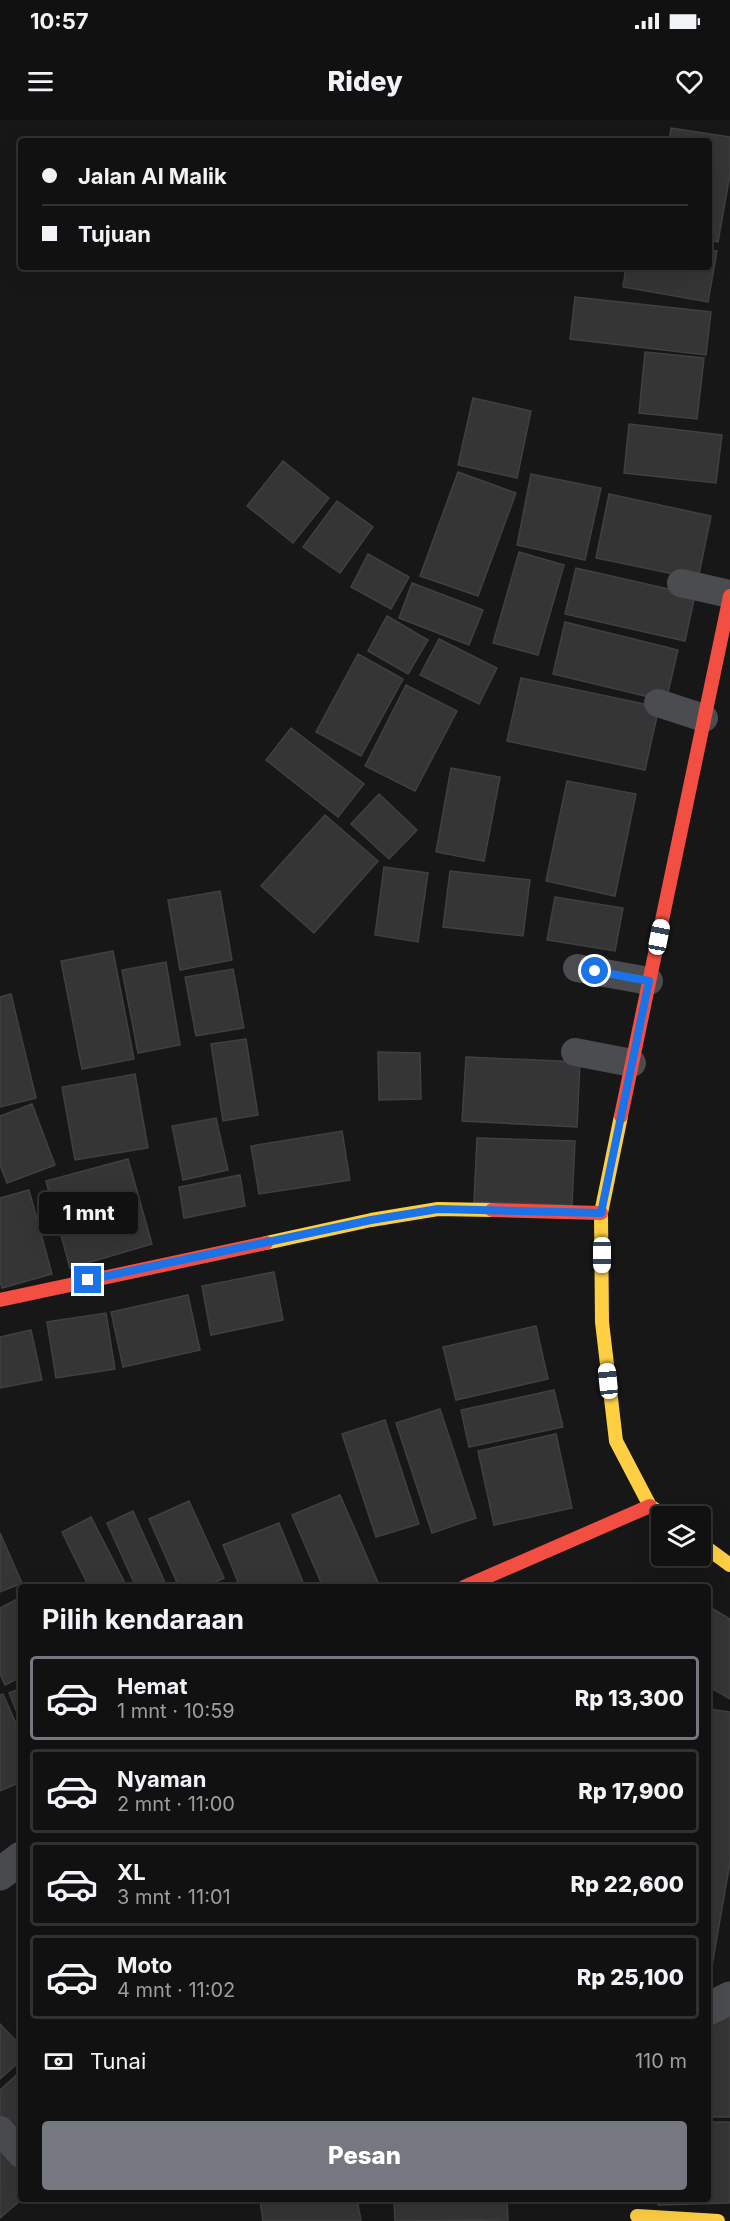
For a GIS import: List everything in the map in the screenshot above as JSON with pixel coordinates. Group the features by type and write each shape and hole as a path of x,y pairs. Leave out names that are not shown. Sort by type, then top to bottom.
{"street":[{"path":"471,1584 650,1506 616,1441 602,1322 601,1213 730,595"},
{"path":"0,1300 371,1220 438,1209 601,1213"},
{"path":"711,1551 730,1565"},
{"path":"0,1874 18,1860"},
{"path":"711,2008 730,1998"},
{"path":"637,2216 718,2221"}],"lane":[{"path":"681,583 730,595"},
{"path":"658,703 704,718"},
{"path":"577,968 649,981"},
{"path":"575,1052 632,1064"},
{"path":"0,2130 18,2151"}],"building":[{"path":"671,128 730,137 730,174 718,242 712,240 712,138 669,138"},
{"path":"712,250 717,251 708,302 623,287 626,270 712,270"},
{"path":"575,297 711,312 706,355 570,339"},
{"path":"645,352 704,358 697,419 639,413"},
{"path":"473,398 531,411 517,478 458,465"},
{"path":"629,424 722,435 716,483 624,473"},
{"path":"283,461 329,498 293,543 247,506"},
{"path":"458,472 516,493 478,596 420,576"},
{"path":"531,474 601,488 585,560 517,545"},
{"path":"609,494 711,516 698,579 596,558"},
{"path":"337,501 373,527 340,573 303,547"},
{"path":"519,552 564,565 538,655 493,643"},
{"path":"368,554 409,577 391,609 351,587"},
{"path":"576,568 695,595 685,641 565,614"},
{"path":"412,583 483,610 469,645 399,618"},
{"path":"387,616 428,640 408,674 368,651"},
{"path":"565,622 678,650 666,701 553,674"},
{"path":"439,639 497,668 479,704 420,675"},
{"path":"358,654 403,679 361,756 316,732"},
{"path":"521,678 659,707 645,770 507,741"},
{"path":"406,685 457,711 415,791 365,766"},
{"path":"291,728 364,784 338,817 266,760"},
{"path":"451,768 500,777 484,861 436,852"},
{"path":"567,781 636,794 615,896 546,881"},
{"path":"379,794 417,830 389,859 351,824"},
{"path":"325,815 378,861 314,933 261,886"},
{"path":"384,867 428,873 418,942 375,935"},
{"path":"450,871 530,880 523,936 443,927"},
{"path":"220,891 232,960 180,970 168,900"},
{"path":"555,897 623,908 615,951 547,940"},
{"path":"113,951 134,1059 82,1069 61,961"},
{"path":"166,962 180,1045 138,1053 122,970"},
{"path":"233,969 244,1028 196,1036 185,977"},
{"path":"11,994 36,1098 0,1107 0,997"},
{"path":"246,1039 258,1115 223,1121 211,1044"},
{"path":"378,1052 420,1053 421,1099 379,1100"},
{"path":"466,1057 580,1062 577,1127 462,1121"},
{"path":"135,1074 148,1148 75,1160 62,1087"},
{"path":"32,1104 55,1165 7,1183 0,1165 0,1116"},
{"path":"216,1118 228,1170 183,1180 172,1126"},
{"path":"342,1131 350,1180 259,1194 251,1146"},
{"path":"477,1138 575,1141 572,1205 474,1202"},
{"path":"128,1159 152,1244 70,1268 46,1181"},
{"path":"240,1175 245,1206 184,1218 179,1187"},
{"path":"29,1190 52,1274 2,1288 0,1281 0,1198"},
{"path":"274,1272 283,1320 211,1335 202,1286"},
{"path":"188,1295 200,1350 123,1367 111,1312"},
{"path":"106,1313 115,1369 56,1378 47,1322"},
{"path":"536,1326 548,1379 456,1400 443,1347"},
{"path":"31,1330 42,1380 0,1388 0,1337"},
{"path":"554,1390 563,1427 469,1447 461,1410"},
{"path":"440,1409 476,1518 432,1533 396,1423"},
{"path":"385,1420 419,1524 376,1537 342,1434"},
{"path":"556,1434 572,1508 494,1525 478,1451"},
{"path":"340,1495 379,1584 322,1584 292,1515"},
{"path":"189,1501 224,1578 211,1584 178,1584 149,1519"},
{"path":"133,1511 166,1584 135,1584 107,1523"},
{"path":"91,1517 125,1584 88,1584 62,1532"},
{"path":"279,1523 304,1584 239,1584 223,1545"},
{"path":"0,1533 22,1583 0,1592"},
{"path":"18,1599 18,1678 5,1685 0,1674 0,1608"},
{"path":"711,1608 730,1619 730,1699 711,1688"},
{"path":"18,1689 18,1715 9,1693"},
{"path":"3,1694 18,1728 18,1783 0,1791 0,1695"},
{"path":"711,1709 730,1712 730,1862 712,1966"},
{"path":"711,2017 730,2017 730,2117 711,2117"},
{"path":"0,2024 18,2043 18,2063 0,2079"},
{"path":"18,2074 18,2141 0,2121 0,2090"},
{"path":"711,2122 730,2122 730,2203 658,2205 658,2202 711,2202"},
{"path":"0,2143 18,2164 19,2202 0,2218"},
{"path":"260,2202 358,2202 361,2221 263,2221"},
{"path":"394,2202 507,2202 508,2220 395,2221"}],"traffic: slow":[{"path":"621,1116 601,1213 602,1322 616,1441 651,1507"},
{"path":"266,1243 371,1220 438,1209 492,1210"},
{"path":"711,1551 730,1565"},
{"path":"637,2216 718,2221"}],"traffic: jam":[{"path":"621,1116 730,596"},
{"path":"492,1210 601,1213"},
{"path":"0,1300 266,1243"},
{"path":"471,1584 650,1506"}],"route":[{"path":"88,1280 371,1220 438,1209 601,1213 649,981 595,971"}]}
